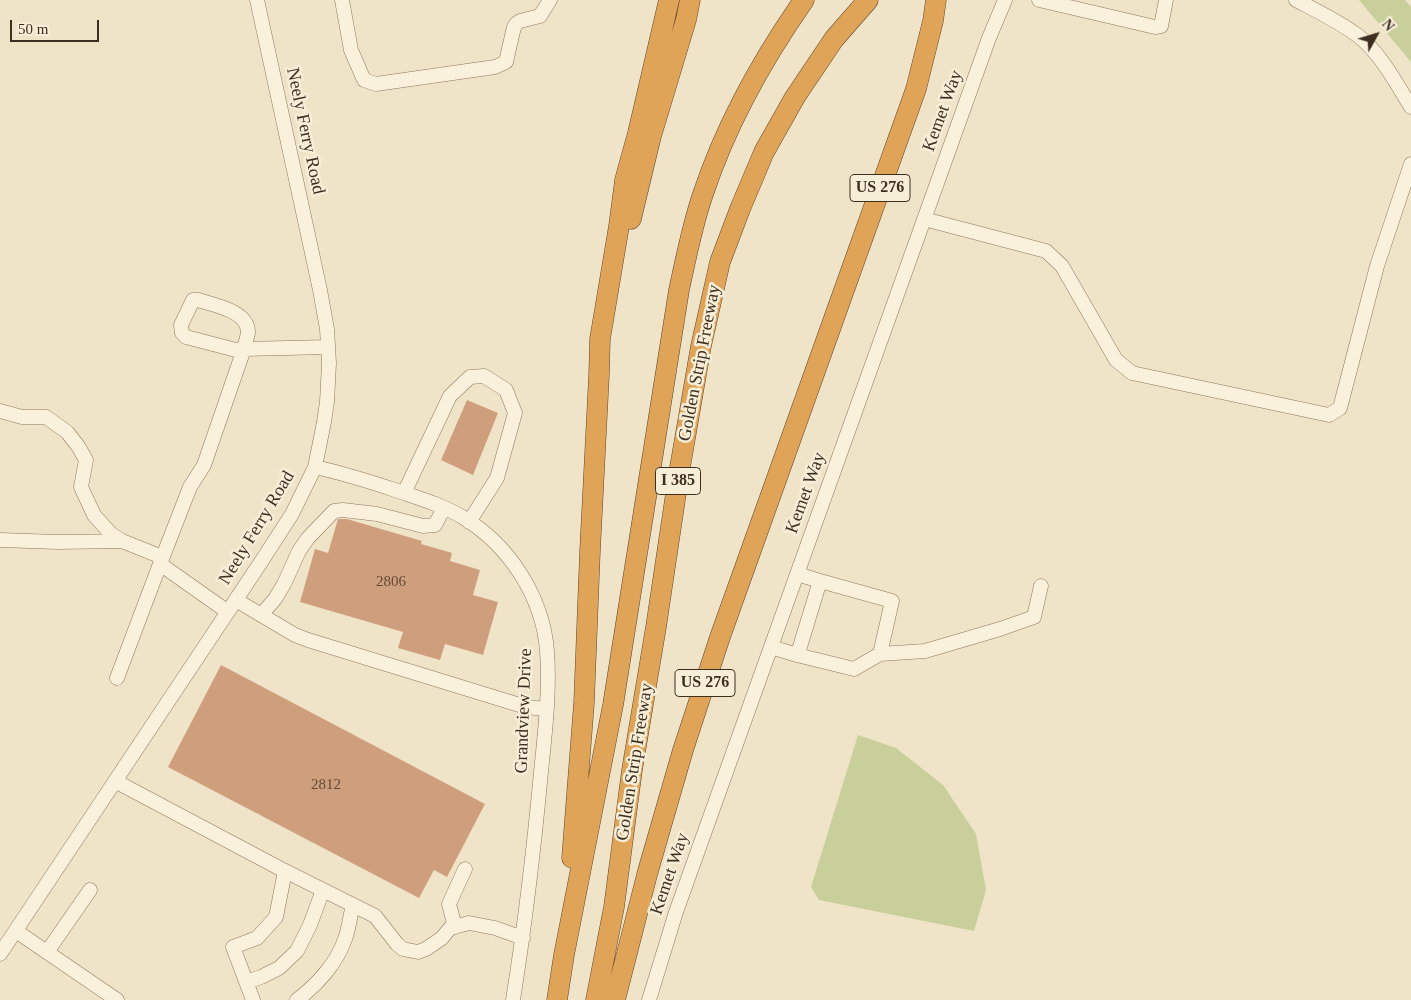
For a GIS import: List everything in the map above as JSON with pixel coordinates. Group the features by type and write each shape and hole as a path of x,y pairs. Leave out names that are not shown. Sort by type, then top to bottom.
{"highway":[{"path":"564,955 584,703 600,339 625,180 669,0"},
{"path":"600,339 651,136 686,20 690,0"},
{"name":"Golden Strip Freeway","path":"557,1000 564,955 613,705 679,290 693,227 718,154 739,108 782,31 804,0"},
{"name":"Golden Strip Freeway","path":"596,1000 614,907 632,770 681,464 701,346 720,262 764,152 795,97 834,39 868,0"},
{"name":"US 276","path":"614,1000 683,750 720,637 916,89 933,21 936,0"}],"street":[{"name":"Neely Ferry Road","path":"0,954 292,514 315,467 327,402 329,363 327,329 257,0"},
{"path":"342,0 351,50 364,80 376,84 495,67 506,62 514,27 517,23 540,16 550,0"},
{"name":"Kemet Way","path":"649,1000 676,912 989,38 1005,0"},
{"path":"1039,0 1069,3 1154,28 1160,26 1166,0"},
{"path":"1296,0 1329,17 1358,36 1380,58 1411,107"},
{"path":"924,219 1046,250 1062,266 1116,360 1132,373 1329,415 1340,408 1377,266 1411,164"},
{"path":"117,678 190,487 204,464 244,348 248,331 242,318 232,311 193,300 181,325 182,333 186,337 236,350 244,348 328,347"},
{"path":"404,493 450,396 470,377 484,376 506,390 515,413 497,478 470,522"},
{"path":"0,411 22,417 46,417 67,432 86,460 81,487 94,515 111,534 161,561 228,612"},
{"name":"Grandview Drive","path":"315,467 342,473 404,493 444,508 470,522 499,546 511,561 530,590 536,606 547,651 546,709 535,836 523,938 513,1000"},
{"path":"261,615 275,600 299,551 308,538 334,511 343,510 377,514 423,526 435,525 444,508"},
{"path":"0,540 58,542 122,541"},
{"path":"797,574 892,601 880,654"},
{"path":"797,655 820,581"},
{"path":"771,647 854,669 880,654 925,651 1034,617 1041,586"},
{"path":"236,600 308,640 526,707 546,709"},
{"path":"115,781 285,872 375,916 403,949 418,952 426,949 442,938 450,928 469,923 495,928 523,938"},
{"path":"455,927 449,904 465,869"},
{"path":"253,1000 233,948 257,938 276,917 285,872"},
{"path":"47,952 90,890"},
{"path":"246,982 261,978 279,968 297,951 310,925 323,890"},
{"path":"297,1000 310,990 329,969 345,940 353,905"},
{"path":"16,931 116,1000"}],"green space":[{"path":"1359,0 1405,0 1411,7 1411,62"},
{"path":"858,735 896,748 943,785 976,834 986,890 974,931 819,900 811,887"}],"building":[{"path":"467,400 498,413 473,475 441,460"},
{"path":"338,519 347,519 422,541 421,544 452,553 450,561 480,570 473,595 498,602 483,655 445,644 440,660 398,648 403,632 300,602 315,549 328,553"},
{"path":"221,665 485,804 447,877 434,870 419,898 168,767"}]}
